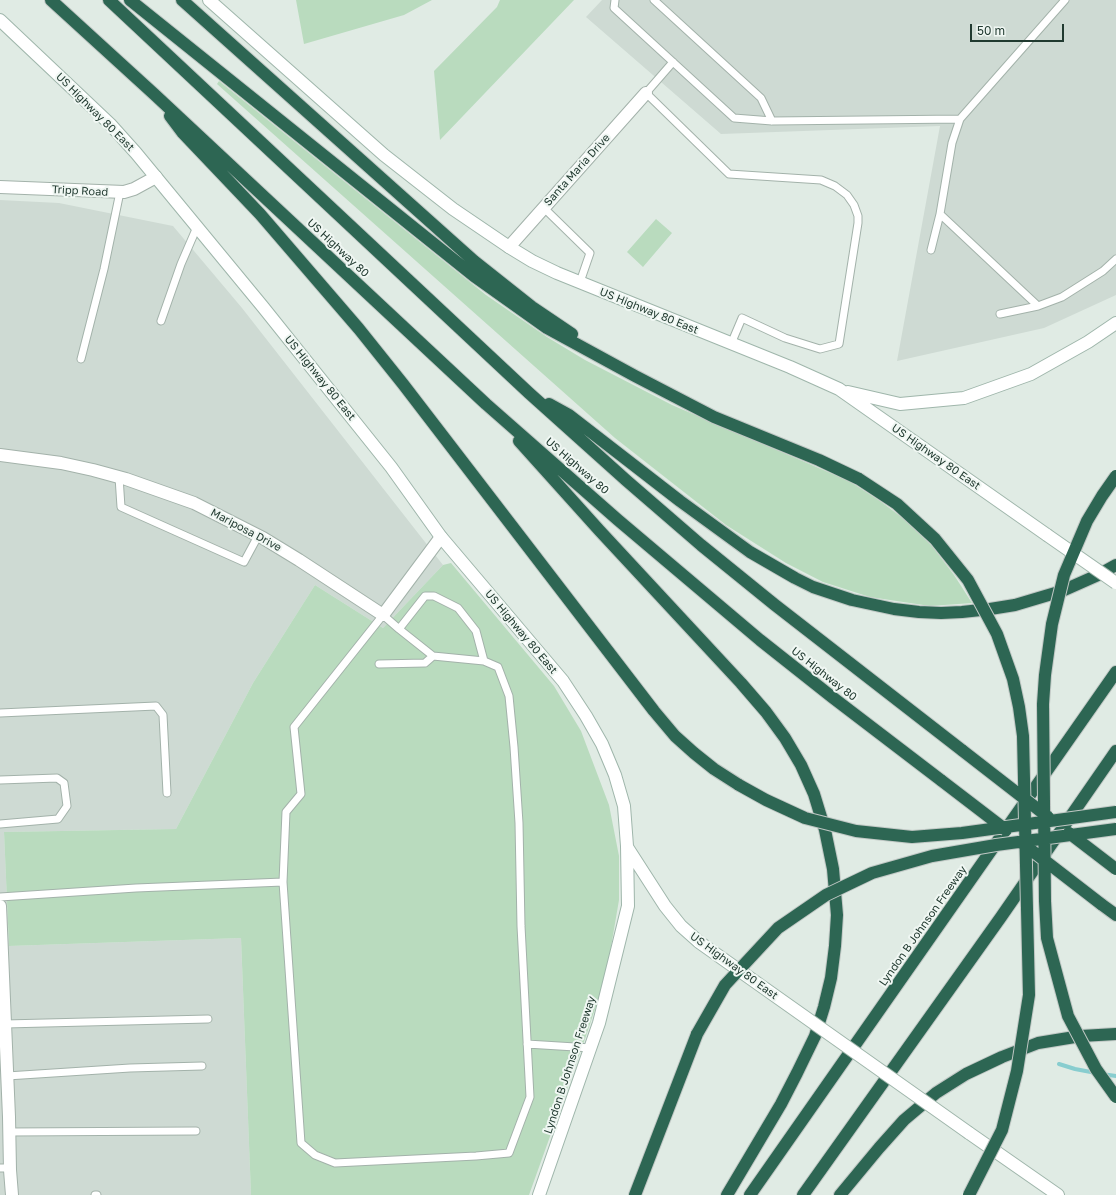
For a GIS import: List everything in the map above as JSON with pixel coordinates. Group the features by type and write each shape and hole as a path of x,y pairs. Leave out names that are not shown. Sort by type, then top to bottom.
{"highway":[{"name":"US Highway 80","path":"51,0 154,94 486,404 623,525 760,640 832,697 1116,915"},
{"name":"US Highway 80","path":"109,0 529,393 701,545 851,666 1116,869"},
{"path":"130,0 474,276 547,328 653,386 714,416 819,460 859,479 897,504 935,539 968,580 998,634 1019,707 1023,736 1029,995 1017,1071 1002,1130 969,1195"},
{"path":"182,0 474,261 532,307 573,335 596,354"},
{"path":"154,94 182,132 260,214 359,329 403,384 654,712 676,736 714,769 766,800 804,818 856,831 912,837 962,834 1116,812"},
{"path":"529,393 569,415 680,501 762,560 780,571 813,587 852,600 894,609 919,612 948,613 990,609 1015,605 1062,591 1098,575 1116,565"},
{"path":"486,404 766,712 785,738 801,766 814,794 825,830 833,869 837,915 831,978 824,1007 815,1036 797,1073 781,1104 727,1195"},
{"path":"1116,476 1087,522 1064,575 1052,624 1045,675 1043,704 1045,901 1047,938 1068,1016 1096,1069 1116,1097"},
{"name":"Lyndon B Johnson Freeway","path":"750,1195 1116,672"},
{"path":"803,1195 1006,910 1116,751"},
{"path":"635,1195 697,1034 725,985 778,928 826,895 872,872 932,856 996,845 1116,829"},
{"path":"840,1195 904,1120 936,1094 966,1074 1002,1057 1038,1043 1081,1036 1116,1034"}],"main road":[{"name":"US Highway 80 East","path":"209,0 384,155 453,209 509,247 532,261 580,282 790,367 839,389 1116,583"},
{"name":"US Highway 80 East","path":"0,20 110,124 156,177 263,307 391,467 441,536 563,681 602,744 615,775 624,806 627,846 665,906 681,926 699,942 1058,1195"},
{"name":"Santa Maria Drive","path":"509,247 646,93"},
{"name":"Tripp Road","path":"0,187 120,192 134,189 156,177"},
{"path":"839,389 900,404 964,398 1031,374 1088,342 1116,324"},
{"name":"Mariposa Drive","path":"0,455 61,463 119,477 194,503 258,536 299,560 383,615"},
{"path":"383,615 441,536"},
{"name":"Lyndon B Johnson Freeway","path":"539,1195 599,1023 628,906 627,846"},
{"path":"0,906 9,1132 5,1168 12,1195"}],"lane":[{"path":"615,0 614,8 734,118 772,121 960,118"},
{"path":"654,0 761,98 772,121"},
{"path":"930,250 940,214 952,143 960,118 1065,0"},
{"path":"673,62 646,93 729,174 821,180 835,186 847,195 854,205 858,216 839,344 820,349 785,338 742,318 731,344"},
{"path":"81,358 104,269 120,192"},
{"path":"544,208 590,253 580,282"},
{"path":"940,214 1038,306"},
{"path":"161,321 181,264 197,227"},
{"path":"1000,314 1038,306 1062,297 1103,271 1116,259"},
{"path":"119,477 121,507 244,562 258,536"},
{"path":"399,629 424,596 434,596 458,608 476,632 484,661"},
{"path":"383,615 399,629 433,656 484,661 498,666 509,696 519,823 521,926 530,1097 508,1153 335,1163 315,1155 302,1143 283,882 286,812 301,794 294,727 383,615"},
{"path":"379,664 425,663 433,656"},
{"path":"0,713 156,706 163,715 168,793"},
{"path":"0,780 57,778 64,783 67,806 58,819 0,824"},
{"path":"0,897 136,888 283,882"},
{"path":"5,1024 208,1019"},
{"path":"527,1044 591,1048"},
{"path":"7,1076 130,1068 202,1066"},
{"path":"9,1132 196,1131"}],"shaded area":[{"path":"602,0 1116,0 1116,295 1044,328 897,361 940,126 721,134 586,17"},
{"path":"0,200 59,203 173,226 242,308 443,565 383,628 315,585 253,683 176,829 4,832 9,946 241,938 251,1195 0,1195"}],"green space":[{"path":"296,0 432,0 404,15 304,44"},
{"path":"500,0 574,0 440,140 434,71 497,7"},
{"path":"219,81 486,295 547,337 585,360 672,405 849,481 880,501 904,519 932,546 954,575 972,603 930,606 870,597 823,582 786,563 726,525 615,438 217,84"},
{"path":"656,219 672,233 643,267 627,252"},
{"path":"451,563 554,686 581,731 609,805 619,856 619,900 606,976 529,1195 251,1195 241,938 9,946 4,832 176,829 253,683 315,585 383,628 443,565"}],"waterway":[{"path":"1059,1064 1096,1073"},
{"path":"1102,1074 1116,1076"}]}
